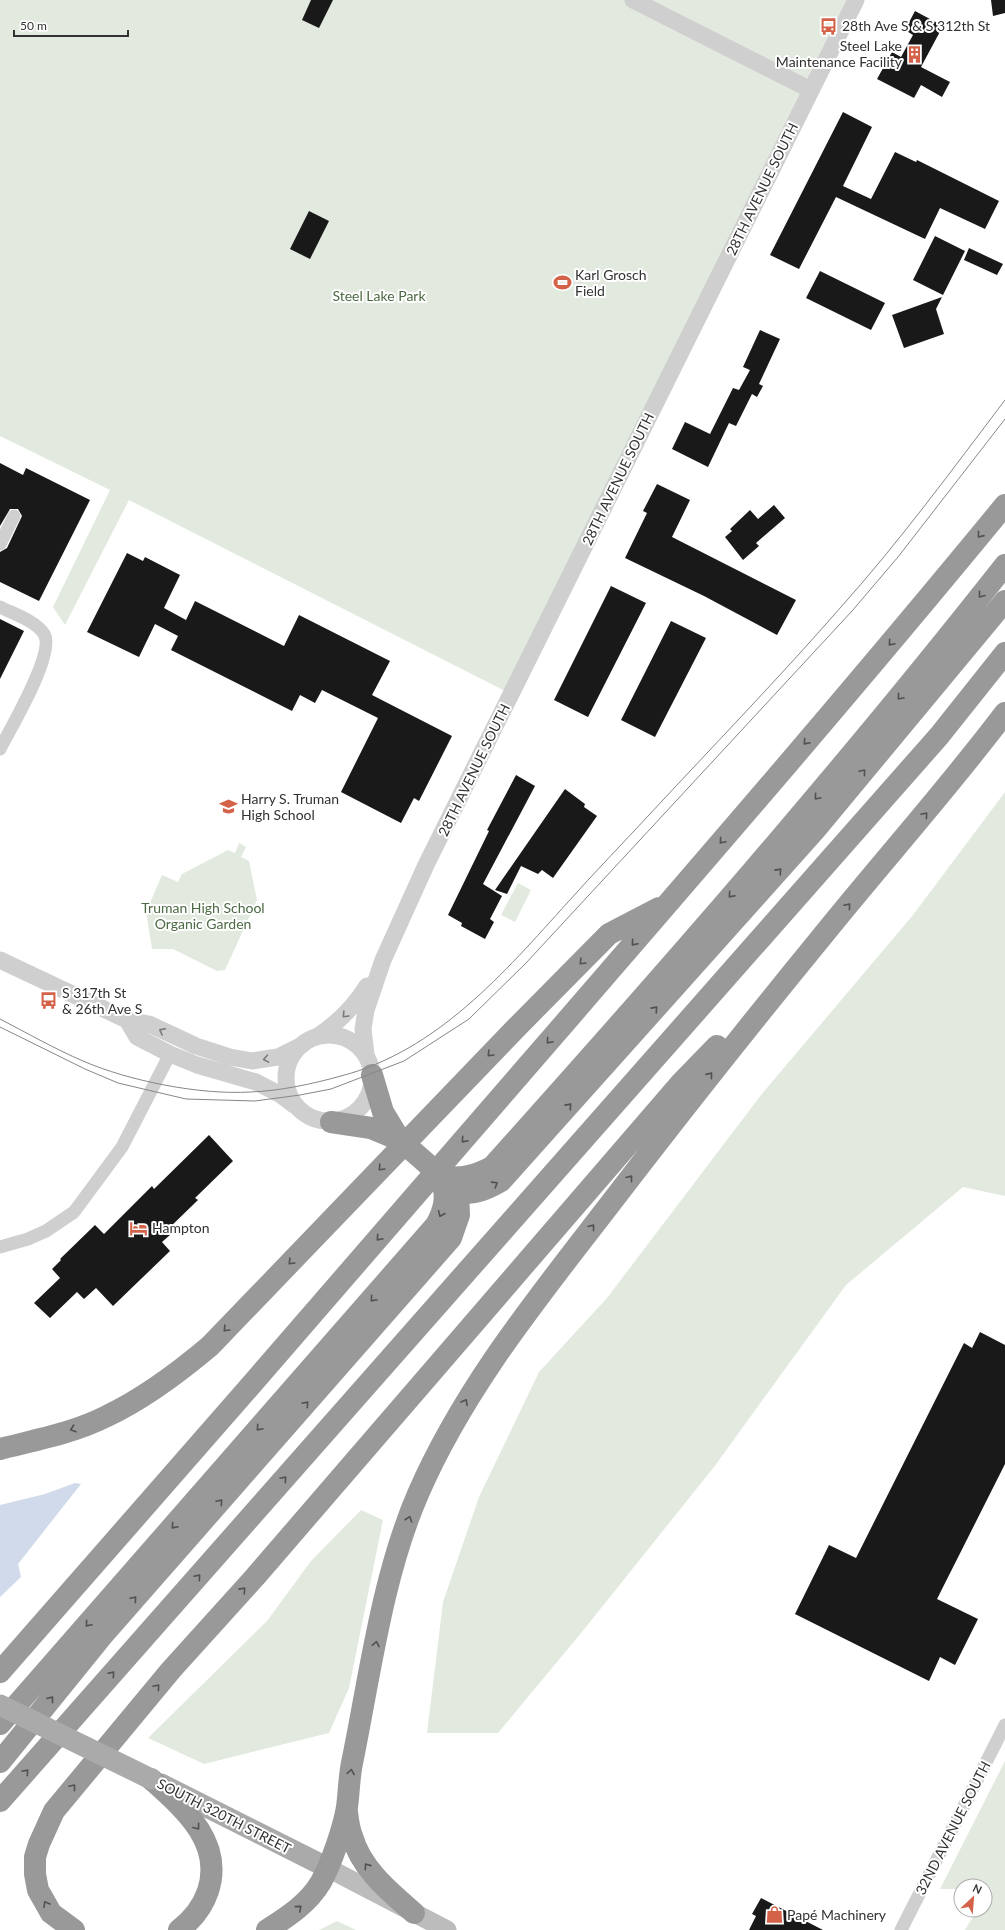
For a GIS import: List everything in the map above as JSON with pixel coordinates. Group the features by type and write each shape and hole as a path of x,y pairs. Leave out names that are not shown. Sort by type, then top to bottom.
{"highway":[{"path":"0,1672 281,1352 669,903 916,613 1005,505"},
{"path":"458,1192 480,1191 501,1181 536,1130 933,656 1005,565"},
{"path":"441,1176 453,1179 478,1174 492,1167 536,1130 815,830 1005,601"},
{"path":"0,1801 940,736 1005,653"},
{"path":"267,1930 291,1915 306,1902 319,1885 328,1868 347,1811 350,1772 390,1581 417,1496 467,1398 526,1312 694,1094 822,936 955,779 1005,713"},
{"path":"0,1449 46,1437 107,1416 147,1394 192,1361 210,1346 517,1026 609,934 669,903"},
{"path":"74,1930 51,1913 38,1890 35,1874 35,1858 39,1844 54,1811 171,1670 255,1577 681,1083 822,936"},
{"path":"0,1724 405,1276 451,1238 459,1215 458,1192 377,1120 369,1065"},
{"path":"331,1122 377,1120"},
{"path":"0,1762 102,1636 405,1276 442,1214 445,1205 445,1191 441,1176"},
{"path":"151,1779 184,1810 205,1838 211,1853 212,1873 207,1894 191,1919 179,1930"},
{"path":"347,1811 352,1837 361,1857 378,1881 414,1913"}],"main road":[{"name":"SOUTH 320TH STREET","path":"0,1705 328,1868 447,1930"}],"street":[{"path":"633,0 811,90"},
{"name":"28TH AVENUE SOUTH","path":"369,1065 363,1029 366,1010 383,960 426,865 856,0"},
{"path":"0,544 14,516"},
{"path":"0,607 35,625 44,634 47,641 41,668 0,749"},
{"path":"0,960 127,1020 149,1024 196,1046 230,1058 252,1061 278,1057 318,1036 332,1035 345,1038 357,1045 369,1065 372,1088 366,1101 357,1112 345,1119 331,1122 318,1121 306,1115 281,1095 256,1082 197,1065 170,1054 137,1037 127,1020"},
{"name":"28TH AVENUE SOUTH","path":"318,1036 336,1025 355,1005 383,960"},
{"path":"296,1107 289,1095 286,1082 287,1068 292,1055 302,1045"},
{"path":"0,1247 28,1239 46,1231 74,1212 122,1147 155,1086 170,1054"},
{"name":"32ND AVENUE SOUTH","path":"901,1930 1005,1725"}],"green space":[{"name":"Steel Lake Park","path":"0,0 856,0 511,694 129,500 65,625 53,607 110,490 0,436"},
{"path":"1005,792 1005,1196 963,1187 846,1285 714,1467 586,1627 498,1733 427,1733 443,1602 479,1497 539,1372 607,1298 761,1095 913,915"},
{"name":"Truman High School Organic Garden","path":"239,843 246,847 241,857 249,861 257,900 225,970 217,971 173,949 152,949 146,912 162,875 178,882 182,874 228,850 235,853"},
{"path":"518,883 531,890 515,922 501,915"},
{"path":"361,1510 383,1520 349,1688 329,1733 204,1764 148,1738 267,1621 311,1561"},
{"path":"1005,1761 1005,1930 965,1930 972,1918 993,1918 993,1878 953,1878 953,1889 940,1889"},
{"path":"337,1921 356,1930 319,1930"}],"water":[{"path":"75,1483 81,1484 18,1564 21,1577 0,1597 0,1505 45,1494"}],"building":[{"path":"311,0 333,0 319,28 302,20"},
{"path":"991,0 1005,0 1005,13 993,16"},
{"name":"Steel Lake Maintenance Facility","path":"915,11 943,26 921,67 950,82 942,97 921,85 914,98 877,79 892,52 901,57 913,35 905,30"},
{"path":"843,112 872,127 843,186 871,199 895,152 916,162 917,160 999,201 985,229 940,208 925,239 836,197 799,269 770,255"},
{"path":"309,211 329,221 310,259 290,249"},
{"path":"935,236 965,251 943,295 913,280"},
{"path":"969,248 1003,264 997,275 964,260"},
{"path":"820,271 885,303 871,330 806,298"},
{"path":"942,297 936,309 944,334 904,348 892,315"},
{"path":"760,330 780,339 759,384 763,386 757,397 752,394 736,426 729,423 708,467 672,449 685,422 710,434 733,388 739,390 750,370 743,367"},
{"path":"0,463 23,475 26,468 90,500 39,601 0,582 0,552 7,548 22,516 18,509 10,509 0,526"},
{"path":"657,484 690,500 672,537 796,600 777,635 704,596 625,558 647,513 643,511"},
{"path":"774,505 785,518 756,543 759,546 743,560 725,537 732,531 730,529 750,510 758,519"},
{"path":"127,553 143,561 145,557 180,575 164,608 186,620 195,601 284,646 299,615 390,661 372,695 452,736 419,801 414,798 401,823 341,792 378,718 322,690 315,703 300,695 292,711 171,650 178,636 155,624 139,657 87,632"},
{"path":"611,586 646,603 588,717 554,700"},
{"path":"0,619 24,631 0,679"},
{"path":"671,621 706,638 655,737 621,720"},
{"path":"516,775 535,786 483,884 502,896 490,919 494,922 485,939 461,926 462,923 448,915 489,831 487,830"},
{"path":"565,789 585,804 584,807 597,816 553,878 542,870 538,874 521,866 507,894 495,890"},
{"name":"Hampton","path":"209,1135 233,1161 195,1198 198,1200 166,1231 170,1235 162,1242 170,1251 113,1306 96,1288 84,1299 77,1292 50,1318 34,1303 60,1278 52,1269 61,1260 60,1259 95,1225 104,1234 152,1186 154,1189"},
{"path":"980,1332 1005,1345 1005,1464 937,1599 978,1619 955,1665 940,1657 929,1681 795,1614 829,1545 856,1558 964,1343 972,1348"},
{"name":"Papé Machinery","path":"761,1898 823,1930 749,1930 756,1916 752,1914"}],"tram line":[{"path":"0,1019 83,1061 121,1075 165,1085 209,1091 230,1092 284,1089 341,1076 376,1064 408,1048 438,1029 493,982 519,956 598,869 770,686 884,557 1005,400"},
{"path":"0,1027 85,1069 118,1083 186,1099 255,1101 300,1095 331,1089 404,1061 469,1019 526,963 852,611 898,557 1005,419"}],"place":[{"name":"28th Ave S & S 312th St","path":"829,26"},
{"name":"Steel Lake Maintenance Facility","path":"915,54"},
{"name":"Karl Grosch Field","path":"562,283"},
{"name":"Harry S. Truman High School","path":"228,807"},
{"name":"S 317th St & 26th Ave S","path":"49,1001"},
{"name":"Hampton","path":"139,1228"},
{"name":"Papé Machinery","path":"774,1915"}]}
